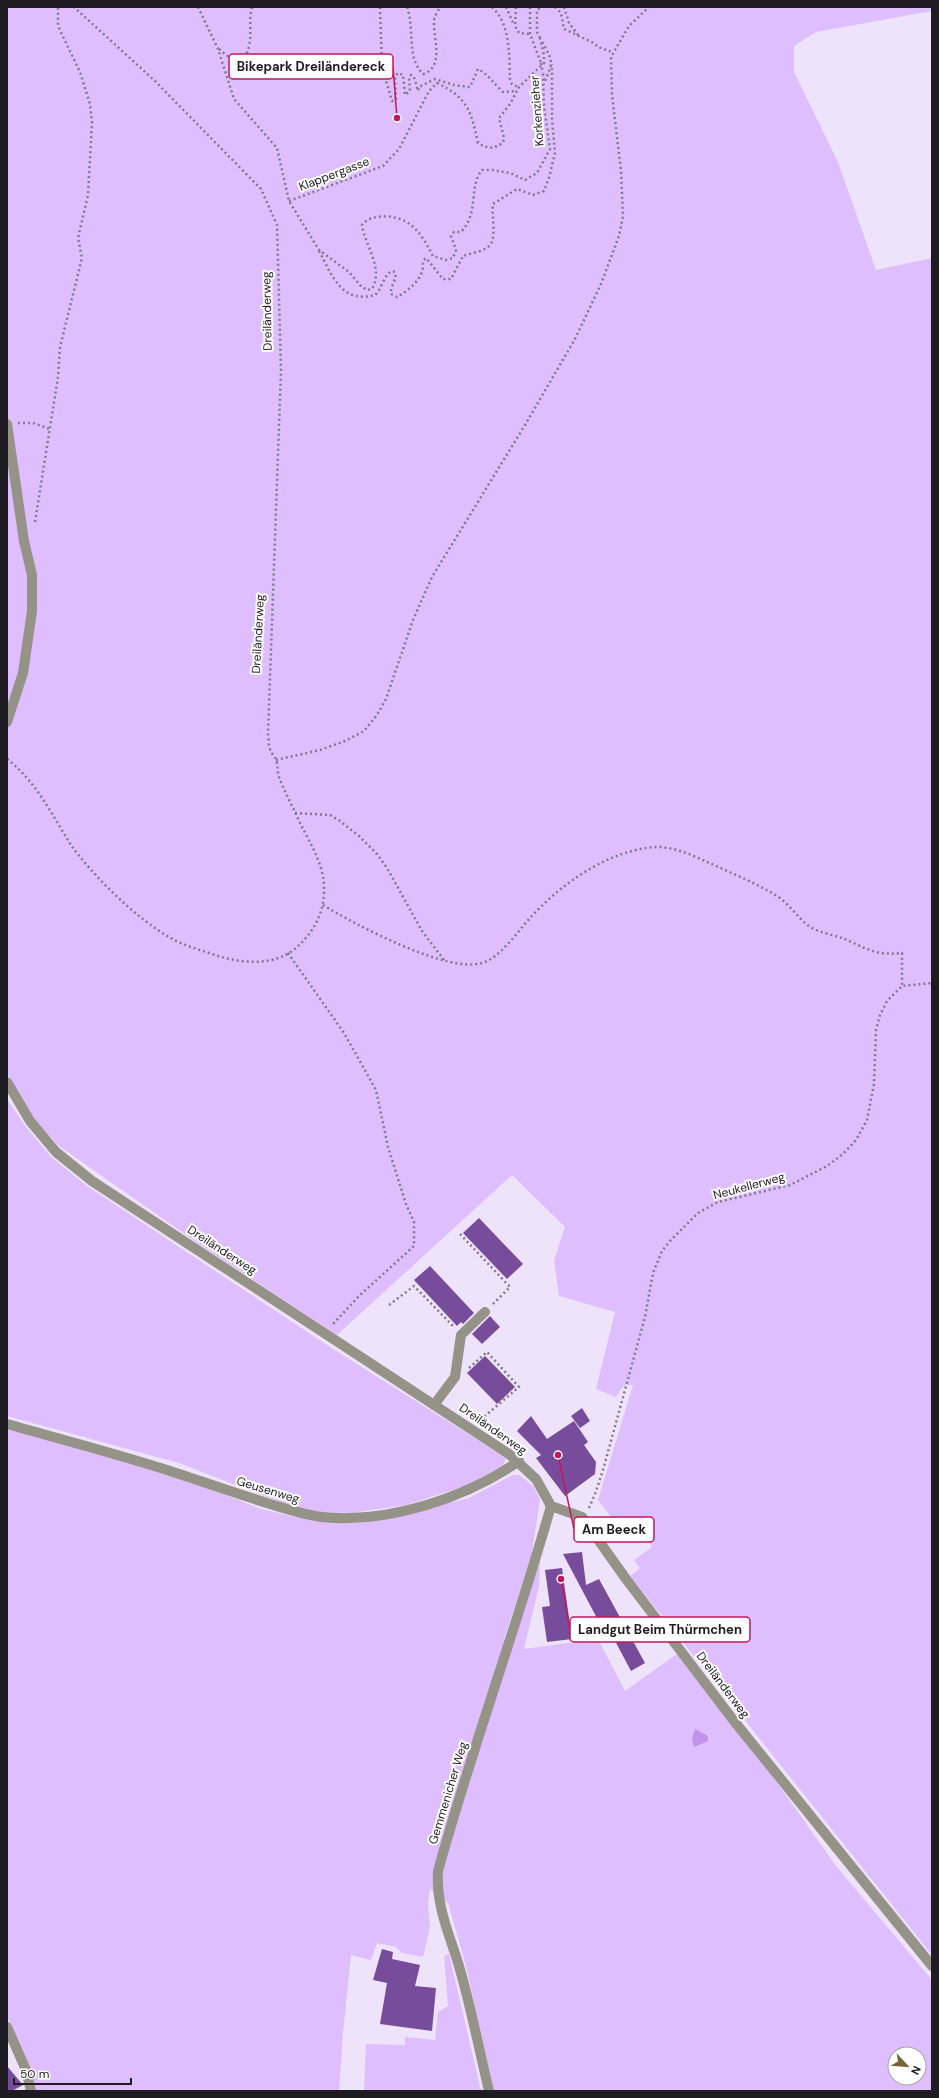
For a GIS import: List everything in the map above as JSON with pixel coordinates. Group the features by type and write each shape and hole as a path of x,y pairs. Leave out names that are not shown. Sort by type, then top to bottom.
{"street":[{"path":"7,425 24,541 32,575 32,611 23,673 7,722"},
{"name":"Dreiländerweg","path":"7,1082 30,1121 62,1157 98,1185 519,1461 536,1479 551,1506"},
{"path":"434,1404 455,1377 461,1335 485,1312"},
{"name":"Geusenweg","path":"7,1424 168,1470 222,1490 300,1513 322,1517 353,1518 414,1508 464,1491 501,1474 519,1461"},
{"path":"551,1506 582,1517"},
{"name":"Gemmenicher Weg","path":"489,2091 459,1966 445,1925 437,1891 438,1871 482,1725 528,1588 551,1506"},
{"name":"Dreiländerweg","path":"582,1517 617,1567 734,1721 932,1966"},
{"path":"7,2027 26,2070 31,2091"}],"path":[{"path":"35,526 50,429 60,347 82,258 78,238 88,196 92,123 90,104 80,72 58,26 58,7"},
{"name":"Dreiländerweg","path":"7,759 19,768 73,847 108,887 150,925 185,945 227,958 248,962 274,959 288,953 301,944 312,932 323,904 324,887 319,863 279,778 276,760 270,750 268,708 279,483 282,370 277,225 261,189 156,80 74,7"},
{"name":"Korkenzieher","path":"198,7 218,49 234,99 277,148 289,201 319,250 349,272 361,286 367,290 372,289 376,274 374,260 364,235 362,225 366,220 374,217 392,218 410,224 423,239 433,256 446,260 453,258 456,250 450,236 454,232 461,232 468,225 474,203 478,175 482,170 510,173 525,180 537,174 550,149 546,131 543,73 541,63 530,34"},
{"path":"218,49 230,58 241,61 246,56 250,47 252,7"},
{"path":"380,7 382,67 392,101 396,100 395,77 398,73 403,75 405,95 410,91 409,78 411,74 414,77 418,91 419,87 435,79 454,85 470,87 478,69 486,73 492,82 503,92 517,91"},
{"path":"407,7 412,20 412,53 418,69 423,74 430,72 435,66 436,40 434,20 440,7"},
{"path":"492,7 498,13 506,27 510,79 512,84 519,87"},
{"path":"506,7 514,26 519,33 530,34 530,7"},
{"path":"514,26 516,7"},
{"path":"319,250 334,281 345,292 351,295 375,295 380,291 387,274 392,271 394,272 396,278 390,292 397,297 412,286 422,273 423,260 426,258 443,279 451,279 463,256 487,248 493,238 491,213 493,204 517,189 532,195 544,191 549,178 555,152 552,119 552,64 549,54 537,32 537,10 541,7"},
{"path":"555,7 561,14 563,28 594,43 598,47 612,52"},
{"path":"564,7 569,24 579,36"},
{"path":"276,760 320,750 345,741 364,731 377,716 386,699 414,620 432,577 521,432 575,339 601,284 619,236 623,216 622,171 610,74 612,52 629,26 649,7"},
{"name":"Klappergasse","path":"289,201 383,166 400,149 429,91 437,83 446,87 467,104 478,143 488,148 496,147 503,143 504,138 499,118 510,104 519,87 544,63 544,55 540,38"},
{"path":"544,84 552,64"},
{"path":"7,425 22,422 33,423 50,429"},
{"path":"295,813 330,815 340,821 368,845 387,868 422,931 444,960"},
{"path":"323,904 358,926 380,936 444,960 470,966 484,963 503,949 548,900 573,880 599,864 631,850 656,847 669,848 695,856 778,897 806,924 824,933 841,938 874,952 890,954 902,953 902,986 932,983"},
{"path":"288,953 344,1033 376,1090 388,1147 406,1204 414,1222 414,1246 359,1296 324,1334"},
{"name":"Neukellerweg","path":"582,1517 595,1494 603,1470 645,1317 653,1273 662,1251 698,1213 718,1202 790,1185 827,1166 843,1154 856,1140 867,1120 871,1104 874,1084 876,1030 880,1015 887,1001 902,986"},
{"path":"460,1234 510,1287 485,1312"},
{"path":"389,1305 414,1286 461,1335"},
{"path":"455,1377 462,1375 487,1352 519,1387 497,1408 481,1418 472,1430"}],"shaded area":[{"path":"7,7 932,7 932,11 816,32 794,46 794,72 838,162 876,270 932,258 932,1955 630,1576 640,1568 634,1560 652,1547 638,1526 626,1536 598,1500 633,1385 624,1385 616,1397 596,1389 615,1312 559,1296 554,1260 565,1227 512,1175 337,1335 202,1246 59,1146 33,1118 7,1073"},
{"path":"7,1099 26,1127 51,1157 87,1186 330,1347 506,1458 503,1466 465,1486 406,1505 352,1513 311,1512 264,1496 179,1463 7,1416"},
{"path":"7,1428 175,1475 261,1509 312,1521 408,1513 469,1498 513,1475 519,1475 533,1486 540,1499 532,1553 504,1639 514,1643 540,1559 539,1586 524,1649 598,1639 625,1691 677,1654 769,1771 836,1866 932,1980 932,2091 494,2091 466,1966 448,1903 430,1889 428,1904 430,1927 423,1957 402,1953 396,1947 377,1943 371,1960 351,1955 339,2091 34,2091 31,2073 7,2016"},
{"path":"695,1729 708,1736 708,1741 694,1747 692,1739"},
{"path":"449,1954 481,2091 364,2091 366,2044 405,2045 405,2037 435,2040 438,2012 448,2006 444,1956"}],"building":[{"path":"479,1218 523,1264 507,1279 463,1233"},
{"path":"430,1266 474,1313 463,1324 461,1322 457,1326 414,1280"},
{"path":"490,1316 500,1327 482,1344 472,1334"},
{"path":"485,1356 515,1387 497,1404 467,1373"},
{"path":"582,1408 590,1421 580,1428 571,1416"},
{"path":"531,1416 547,1439 574,1421 588,1442 584,1445 596,1462 595,1474 565,1496 536,1458 541,1455 517,1431"},
{"path":"582,1552 586,1585 599,1579 645,1663 631,1671 604,1620 599,1622 563,1554"},
{"path":"562,1568 572,1639 547,1642 542,1607 550,1606 545,1570"},
{"path":"382,1949 393,1952 392,1959 420,1965 415,1986 436,1988 432,2031 380,2024 387,1983 373,1980"},
{"path":"7,2066 23,2085 12,2091 7,2091"}],"place":[{"name":"Bikepark Dreiländereck","path":"397,118"},
{"name":"Am Beeck","path":"558,1455"},
{"name":"Landgut Beim Thürmchen","path":"561,1579"}]}
